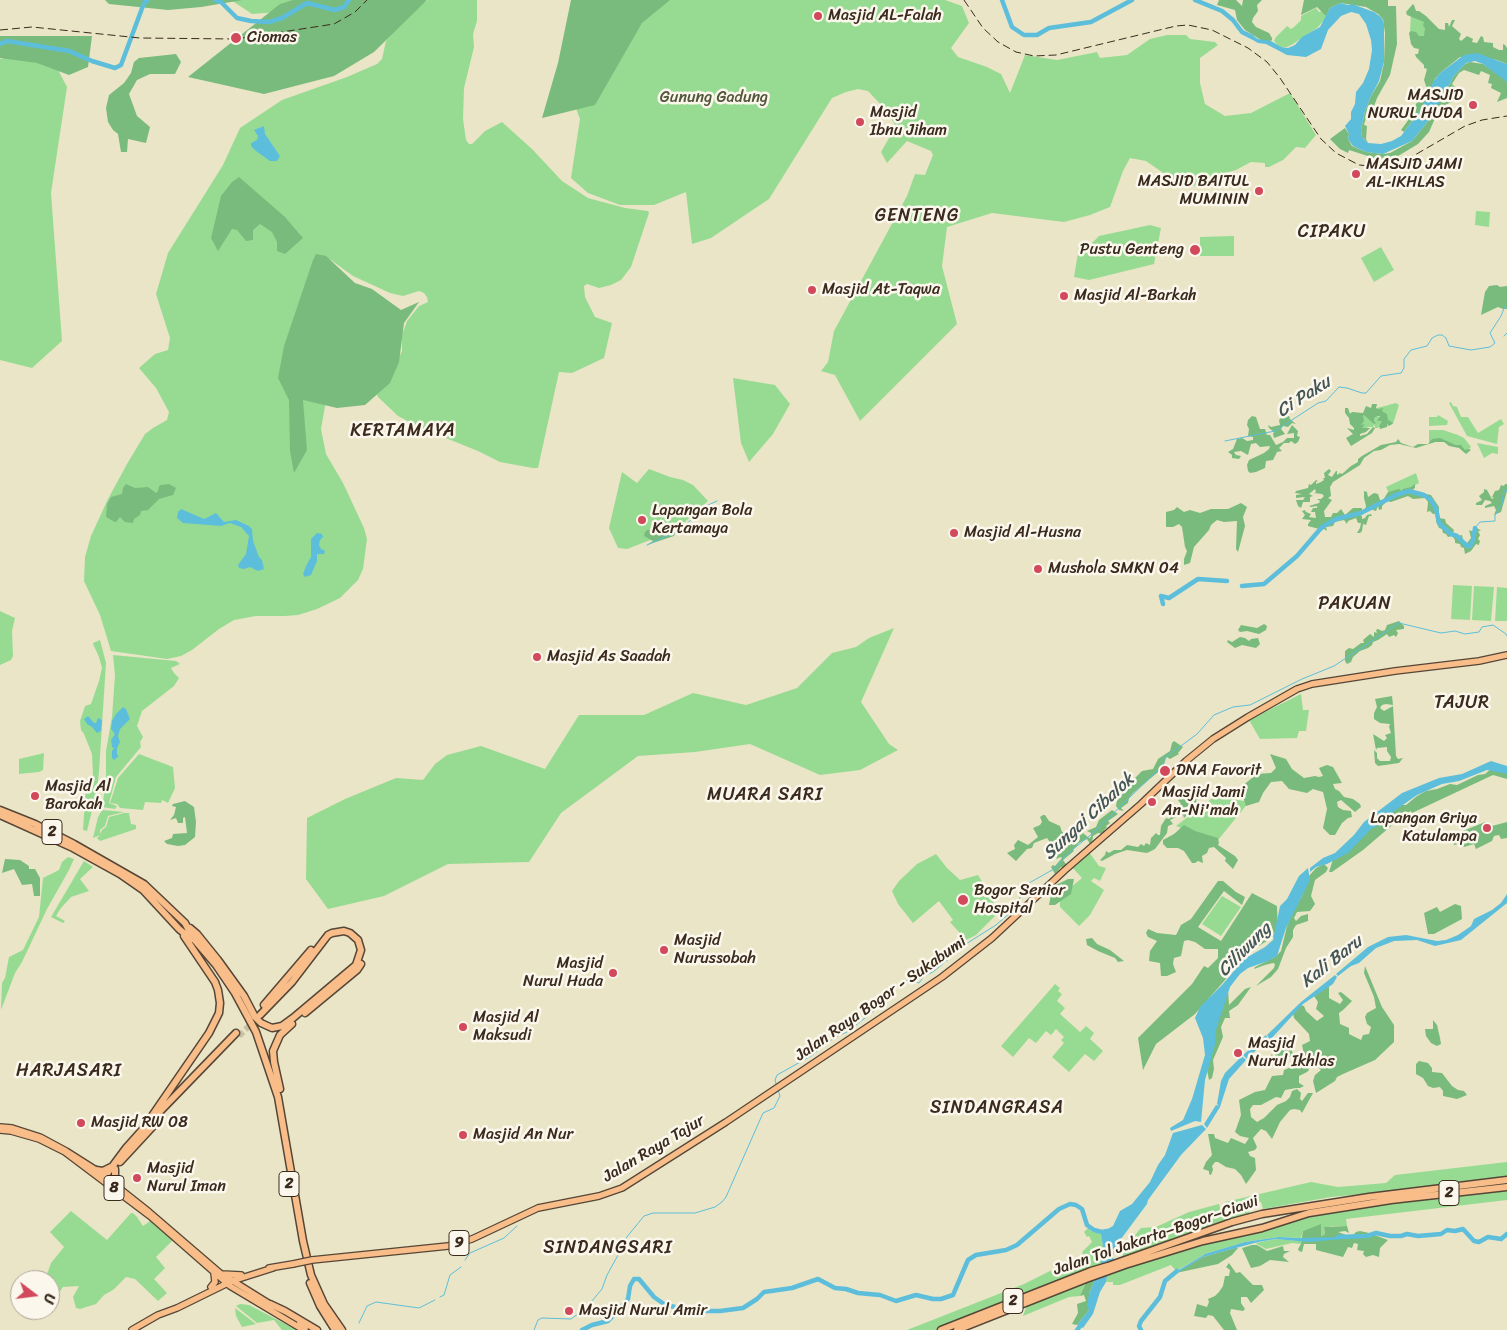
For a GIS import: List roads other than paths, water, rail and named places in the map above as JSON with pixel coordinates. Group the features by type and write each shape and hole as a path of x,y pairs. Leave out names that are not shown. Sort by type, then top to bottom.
{"highway":[{"name":"Jalan Raya Bogor - Sukabumi","path":"777,1088 924,990 992,938 1186,761 1213,739 1253,714 1297,689 1312,684 1400,670 1479,661 1507,655"},
{"name":"2","path":"0,810 35,824 144,884 197,934 213,965"},
{"name":"2","path":"0,815 104,862 143,890 213,965"},
{"path":"213,965 261,1024 272,1028 282,1026 356,964 362,950 358,940 350,933 332,933 328,935 292,982 258,1014 326,932 343,927 353,931 361,938 365,947 361,965 357,970 285,1030 275,1043 273,1056 286,1118 287,1145"},
{"path":"144,1129 216,1021 220,1003 213,965"},
{"name":"2","path":"240,1000 256,1032 278,1097 303,1241 311,1275 324,1304 342,1330"},
{"name":"2","path":"240,1000 274,1099 296,1229 307,1276 320,1306 336,1330"},
{"path":"96,1170 113,1168 238,1034 126,1148 113,1168 105,1179"},
{"name":"Jalan Raya Tajur","path":"132,1330 171,1309 176,1304 240,1275 312,1260 448,1246 472,1239 542,1207 615,1190 630,1183 680,1152 777,1088"},
{"name":"8","path":"0,1128 12,1128 40,1137 96,1170 227,1281"},
{"name":"8","path":"0,1128 45,1142 65,1152 115,1185 217,1273"},
{"path":"113,1168 115,1185"},
{"name":"Jalan Tol Jakarta–Bogor–Ciawi","path":"941,1330 1232,1222 1278,1210 1507,1180"},
{"name":"Jalan Tol Jakarta–Bogor–Ciawi","path":"1125,1262 1203,1241 1262,1228 1309,1214 1391,1200 1507,1187"},
{"path":"1376,1194 1393,1194"},
{"path":"1201,1234 1230,1220"},
{"name":"Jalan Raya Tajur","path":"227,1281 273,1268"},
{"path":"235,1290 213,1288 217,1273 240,1275"},
{"path":"249,1292 245,1284 250,1275"},
{"name":"Jalan Tol Jakarta–Bogor–Ciawi","path":"957,1330 1065,1287 1086,1276"},
{"path":"227,1281 235,1290 309,1329"},
{"path":"227,1281 286,1311 309,1329"},
{"path":"1027,1305 1065,1287"}],"water":[{"path":"1340,3 1352,4 1374,12 1382,18 1384,24 1384,62 1379,81 1365,111 1361,130 1362,137 1368,143 1381,144 1401,136 1423,107 1433,82 1440,73 1464,55 1477,53 1507,64 1507,82 1483,64 1475,61 1466,63 1453,77 1440,96 1439,103 1425,125 1412,141 1383,154 1366,152 1353,146 1348,139 1349,134 1345,126 1351,119 1356,92 1363,83 1369,69 1372,50 1366,24 1359,14 1351,12 1341,16 1328,30 1321,49 1306,57 1287,55 1246,36 1247,32 1258,39 1271,41 1281,47 1288,48 1295,45 1302,37 1320,27 1330,8"},
{"path":"264,126 265,134 280,156 277,161 270,161 251,146 251,143 257,140 258,136 254,130"},
{"path":"181,509 204,519 216,513 224,522 236,520 249,526 252,529 253,541 264,569 258,571 250,567 239,568 238,565 246,554 249,536 241,527 230,523 221,526 183,523 177,518 178,512"},
{"path":"317,533 322,534 323,537 319,545 325,551 324,554 317,554 317,561 311,575 305,577 303,574 311,557 311,539"},
{"path":"123,707 126,709 130,719 120,729 118,736 120,742 117,748 117,755 119,756 114,760 112,758 112,751 114,748 112,747 111,740 115,734 111,729 112,721"},
{"path":"88,716 94,723 96,723 98,718 102,720 101,731 97,733 87,724 84,719"},
{"path":"1491,761 1507,766 1507,774 1487,770 1459,781 1442,784 1417,795 1393,812 1385,822 1371,829 1348,853 1327,864 1316,867 1310,872 1310,868 1323,858 1335,853 1354,835 1364,822 1402,793 1439,778 1462,774"},
{"path":"1308,868 1310,880 1286,928 1277,956 1248,968 1240,974 1230,987 1216,1030 1215,1045 1205,1080 1201,1122 1195,1121 1171,1131 1170,1128 1183,1120 1192,1099 1205,1055 1203,1038 1195,1018 1200,1007 1244,959 1273,940 1280,906 1287,899 1299,876"},
{"path":"1507,894 1507,903 1461,940 1435,946 1417,940 1394,941 1376,948 1359,963 1351,966 1338,976 1336,974 1368,947 1388,937 1406,935 1437,941 1446,940 1458,935 1471,926 1474,919 1501,903"},
{"path":"1335,975 1337,977 1333,984 1303,1004 1270,1040 1267,1035 1301,1002"},
{"path":"1266,1035 1269,1041 1254,1052 1248,1060 1243,1055"},
{"path":"1242,1056 1246,1060 1229,1079 1220,1107 1207,1128 1204,1124 1216,1105 1219,1106 1217,1104 1221,1081 1225,1073"},
{"path":"1202,1125 1206,1129 1181,1155 1115,1247 1114,1260 1100,1268 1103,1247 1102,1232 1113,1226 1120,1211 1132,1204 1150,1182 1165,1155 1173,1133"},
{"path":"1279,1237 1342,1237 1342,1239 1308,1242 1276,1239 1258,1242 1203,1257 1174,1275 1172,1274 1205,1254 1245,1242"},
{"path":"1108,1271 1106,1282 1100,1292 1093,1314 1083,1328 1077,1325 1089,1310 1087,1306 1089,1294 1097,1275"}],"waterway":[{"path":"0,44 7,41 69,51 115,68 121,65 144,3 148,0"},
{"path":"215,0 221,2 237,18 269,22 282,18 307,3 335,10 344,7 349,0"},
{"path":"1002,0 1012,27 1024,35 1037,35 1049,28 1091,22 1132,0"},
{"path":"1195,0 1222,11 1233,20 1242,32 1252,37"},
{"name":"Ci Paku","path":"1225,441 1275,431 1318,403 1326,401 1339,387 1366,393 1381,376 1401,373 1404,368 1404,359 1411,350 1427,346 1432,338 1438,335 1446,338 1449,346 1471,350 1490,347 1495,343 1490,333 1505,306"},
{"path":"1504,336 1507,333"},
{"path":"1475,528 1480,522 1495,521 1495,515 1502,504 1505,490 1507,490"},
{"path":"1242,586 1264,584 1297,556 1322,527 1336,519 1361,513 1396,495 1409,491 1424,495 1431,500 1436,509 1439,523 1467,546 1470,546 1473,540 1475,528"},
{"path":"647,545 680,530 706,506 717,501"},
{"path":"1163,604 1161,596 1169,598 1198,579 1227,581"},
{"name":"Sungai Cibalok","path":"777,1087 775,1080 777,1075 811,1056 835,1037 847,1032 874,1011 876,1004 888,993 906,981 911,980 919,983 924,976 933,972 969,942 996,925 1011,912 1029,883 1054,869 1160,768 1166,757 1197,734 1214,715 1233,707 1250,705 1302,679 1334,666 1399,623 1441,633 1455,631 1465,634 1479,632 1482,627 1493,625 1507,636"},
{"name":"Sungai Cibalok","path":"534,1330 538,1320 542,1318 571,1319 586,1308 602,1289 626,1238 644,1216 653,1213 695,1213 715,1207 722,1202 726,1197 763,1113 774,1108 780,1096 778,1090"},
{"path":"582,1330 608,1321 628,1299 630,1286 634,1279 639,1279 654,1297 664,1304 698,1311 743,1308 764,1292 792,1288 818,1279 835,1288 880,1295 896,1301 916,1295 941,1299 953,1295 968,1260 976,1255 1006,1250 1017,1245 1059,1209 1070,1204 1082,1209 1087,1225 1094,1230 1107,1231"},
{"path":"465,1260 470,1253 504,1238 517,1226"},
{"path":"1338,1237 1367,1236 1376,1233 1390,1236 1407,1234 1418,1236 1441,1234 1447,1230 1463,1229 1474,1241 1479,1242 1488,1237 1501,1239 1507,1234"},
{"path":"440,1297 444,1295 450,1275 461,1267"},
{"path":"1141,1330 1139,1326 1141,1321 1160,1297 1165,1281 1177,1271"},
{"path":"359,1323 367,1306 376,1302 419,1308 435,1300"},
{"name":"Ciliwung","path":"1077,1330 1083,1322"}],"tunnel":[{"path":"239,1036 254,1021"}],"railway":[{"path":"0,30 32,27 140,38 236,39 334,24 355,12 367,0"},
{"path":"964,0 983,28 998,42 1016,52 1034,56 1056,55 1176,26 1188,25 1212,30 1248,48 1267,62 1321,139 1336,153 1359,165 1381,167 1401,163 1465,126 1482,120 1507,116"}],"place":[{"name":"Masjid AL-Falah","path":"818,16"},
{"name":"Ciomas","path":"236,38"},
{"name":"MASJID NURUL HUDA","path":"1473,105"},
{"name":"Masjid Ibnu Jiham","path":"860,122"},
{"name":"MASJID JAMI AL-IKHLAS","path":"1356,174"},
{"name":"MASJID BAITUL MUMININ","path":"1259,191"},
{"name":"Pustu Genteng","path":"1195,250"},
{"name":"Masjid At-Taqwa","path":"812,290"},
{"name":"Masjid Al-Barkah","path":"1064,296"},
{"name":"Lapangan Bola Kertamaya","path":"642,520"},
{"name":"Masjid Al-Husna","path":"954,533"},
{"name":"Mushola SMKN 04","path":"1038,569"},
{"name":"Masjid As Saadah","path":"537,657"},
{"name":"DNA Favorit","path":"1165,771"},
{"name":"Masjid Al Barokah","path":"35,796"},
{"name":"Masjid Jami An-Ni'mah","path":"1152,802"},
{"name":"Lapangan Griya Katulampa","path":"1487,828"},
{"name":"Bogor Senior Hospital","path":"963,900"},
{"name":"Masjid Nurussobah","path":"664,950"},
{"name":"Masjid Nurul Huda","path":"613,973"},
{"name":"Masjid Al Maksudi","path":"463,1027"},
{"name":"Masjid Nurul Ikhlas","path":"1238,1053"},
{"name":"Masjid RW 08","path":"81,1123"},
{"name":"Masjid An Nur","path":"463,1135"},
{"name":"Masjid Nurul Iman","path":"137,1178"},
{"name":"Masjid Nurul Amir","path":"569,1311"}],"district":[{"name":"GENTENG","path":"917,216"},
{"name":"CIPAKU","path":"1332,232"},
{"name":"KERTAMAYA","path":"403,431"},
{"name":"PAKUAN","path":"1355,604"},
{"name":"TAJUR","path":"1462,703"},
{"name":"MUARA SARI","path":"765,795"},
{"name":"HARJASARI","path":"69,1071"},
{"name":"SINDANGRASA","path":"997,1108"},
{"name":"SINDANGSARI","path":"608,1248"}],"park label":[{"name":"Gunung Gadung","path":"714,98"}],"water label":[{"name":"Kali Baru","path":"1332,962"}]}
